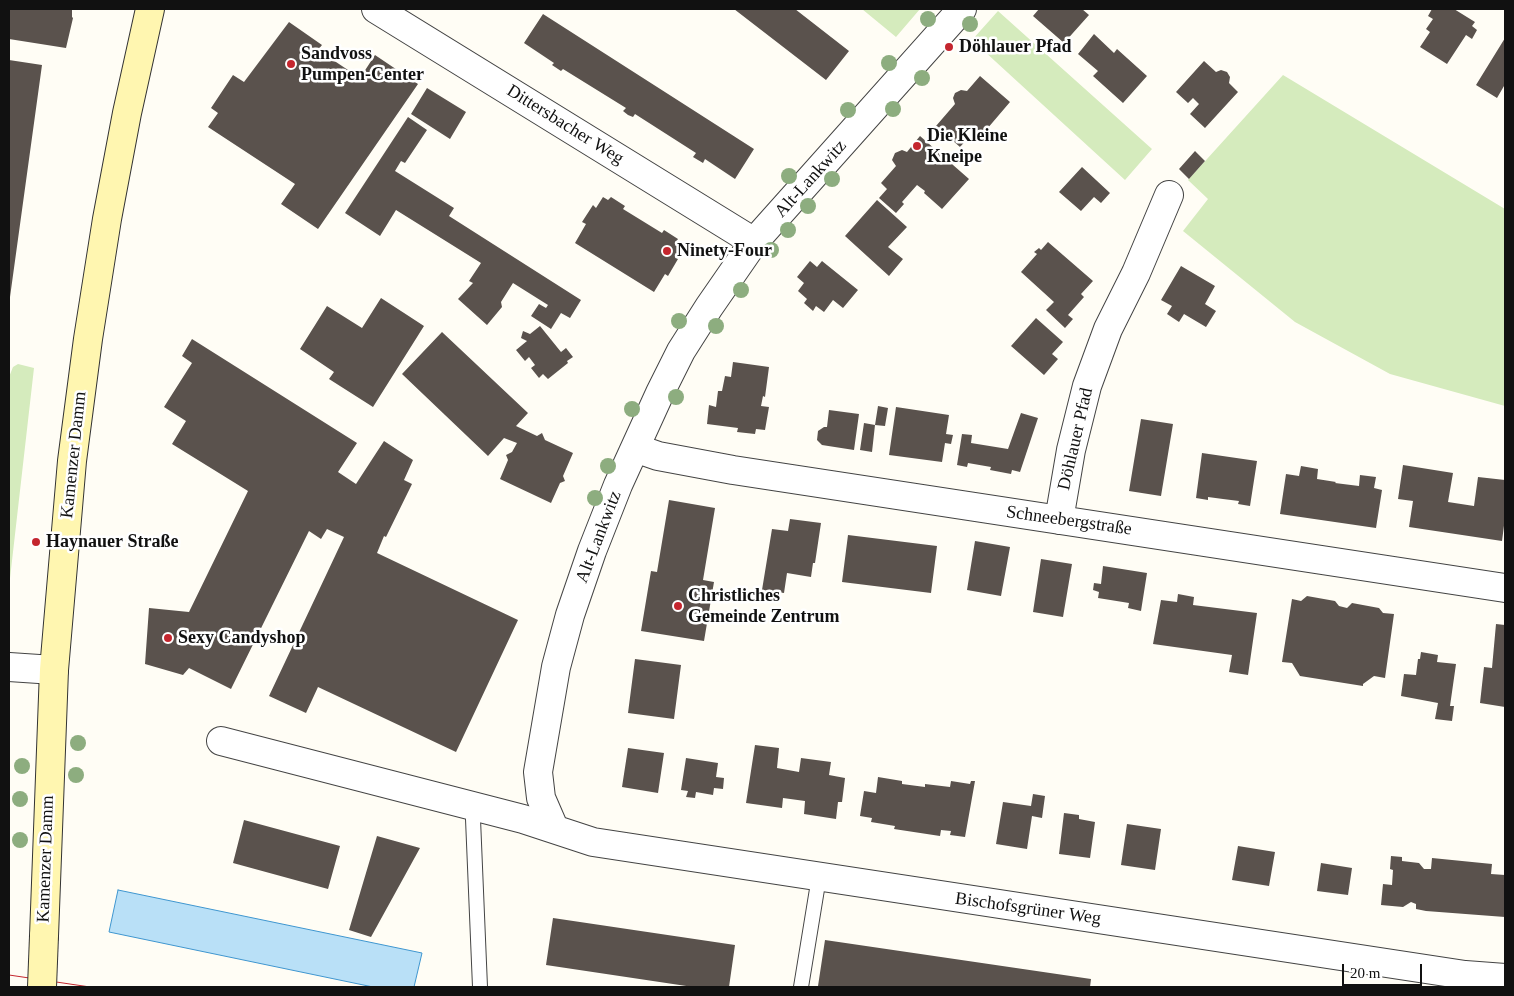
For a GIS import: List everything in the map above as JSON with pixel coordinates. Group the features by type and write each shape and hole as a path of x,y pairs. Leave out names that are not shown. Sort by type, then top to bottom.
{"main road":[{"name":"Kamenzer Damm","path":"42,987 54,670 72,461 88,339 126,113 150,9"}],"street":[{"name":"Dittersbacher Weg","path":"376,9 754,242"},
{"name":"Alt-Lankwitz","path":"554,828 541,798 538,772 556,667 570,615 588,563 635,448 681,352 709,307 754,242 962,9"},
{"name":"Döhlauer Pfad","path":"1058,520 1071,450 1087,386 1108,329 1136,273 1169,195"},
{"name":"Schneebergstraße","path":"635,448 658,456 734,470 1505,588"},
{"path":"9,667 54,670"},
{"path":"221,741 554,828"},
{"name":"Bischofsgrüner Weg","path":"554,828 593,842 1465,974 1505,978"}],"lane":[{"path":"475,807 473,819 480,987"},
{"path":"801,987 819,877"}],"green space":[{"path":"862,9 920,9 896,37"},
{"path":"998,11 1152,149 1125,180 972,40"},
{"path":"1283,75 1505,209 1505,406 1390,374 1295,322 1183,231 1208,199 1188,180"},
{"path":"18,364 34,368 9,587 9,377 13,367"}],"water":[{"path":"118,890 422,953 414,987 373,987 109,932"}],"building":[{"path":"9,9 72,9 73,18 66,48 9,39"},
{"path":"734,9 795,9 849,51 826,80"},
{"path":"1039,9 1082,9 1089,15 1064,43 1033,16"},
{"path":"1432,9 1454,9 1475,22 1472,26 1477,30 1472,39 1466,35 1447,64 1420,47 1430,32 1426,29 1433,19 1428,16"},
{"path":"543,14 754,149 735,179 705,159 703,163 693,157 696,153 635,114 633,117 628,115 623,111 626,108 563,69 561,71 552,65 554,63 524,43"},
{"path":"289,22 322,45 318,50 360,78 375,55 418,84 318,229 281,204 295,184 208,127 218,113 211,108 233,75 244,82"},
{"path":"1094,34 1114,53 1117,49 1147,76 1123,103 1093,76 1098,71 1078,54"},
{"path":"1505,38 1505,87 1497,98 1476,85"},
{"path":"9,60 42,65 10,297 9,297"},
{"path":"1204,61 1216,72 1221,70 1227,72 1230,77 1229,83 1238,92 1205,128 1190,114 1199,104 1193,98 1188,103 1176,92"},
{"path":"980,76 1010,102 981,136 970,127 965,132 970,136 960,147 936,126 955,104 953,98 955,93 961,90 967,91"},
{"path":"427,88 466,112 450,139 411,114"},
{"path":"408,117 427,130 405,163 401,161 395,171 454,208 449,216 581,300 570,318 561,313 551,329 531,316 539,304 546,308 548,305 513,283 501,302 502,307 487,325 458,299 473,283 469,281 481,263 396,210 380,236 345,213"},
{"path":"920,136 969,179 942,209 917,185 902,202 904,204 896,213 879,198 887,189 881,183 896,166 892,160 895,153 902,150 907,152"},
{"path":"1195,151 1205,161 1189,179 1179,169"},
{"path":"1082,167 1110,193 1101,203 1094,197 1081,211 1059,192"},
{"path":"603,197 608,200 611,197 625,206 623,209 662,233 664,230 678,239 676,242 682,246 675,257 678,259 668,276 665,274 654,292 575,243 586,224 582,222 593,205 596,208"},
{"path":"877,200 907,227 888,247 903,259 889,276 845,236"},
{"path":"1048,242 1093,281 1081,294 1084,297 1068,315 1073,319 1065,328 1046,310 1054,302 1021,272 1037,254 1034,252 1039,248 1041,250"},
{"path":"810,261 817,267 822,261 858,290 843,308 833,300 824,312 816,306 813,311 804,303 807,299 798,291 804,283 797,277"},
{"path":"1181,266 1215,286 1205,304 1216,311 1206,327 1184,314 1179,322 1167,314 1172,306 1161,300"},
{"path":"381,298 424,326 373,407 329,379 334,372 300,349 327,306 362,328"},
{"path":"1036,318 1063,342 1052,354 1058,359 1044,375 1011,346"},
{"path":"540,326 561,352 566,348 573,357 548,379 543,374 539,378 531,368 535,365 529,357 525,361 516,350 527,341 521,338 523,331 530,334"},
{"path":"442,332 528,413 516,426 537,436 542,433 545,440 573,453 563,476 565,481 560,483 551,503 500,479 508,460 506,455 512,452 517,443 504,438 488,456 402,374"},
{"path":"192,339 357,443 338,472 356,484 384,441 413,460 404,480 412,484 377,553 518,620 456,752 318,687 306,713 269,696 344,537 327,529 321,539 309,531 231,689 189,668 183,675 145,664 149,608 189,612 248,491 172,444 186,421 164,407 192,363 182,356"},
{"path":"733,362 769,367 765,397 763,396 761,406 769,407 765,430 756,429 755,434 737,432 738,428 707,424 709,405 716,407 718,391 722,391 725,376 731,377"},
{"path":"878,406 888,408 885,426 875,425"},
{"path":"896,407 949,415 946,434 953,435 951,444 945,443 942,462 889,455"},
{"path":"829,410 859,414 854,450 822,445 817,440 818,431 827,427"},
{"path":"1021,413 1038,418 1020,472 1012,470 1011,474 990,470 991,467 968,463 967,467 957,465 962,434 972,435 971,443 1008,449"},
{"path":"1141,419 1173,424 1161,496 1129,491"},
{"path":"864,423 875,425 872,452 860,450"},
{"path":"1202,453 1257,461 1250,506 1238,504 1239,501 1208,497 1208,500 1196,498"},
{"path":"1403,465 1453,473 1448,502 1474,506 1478,477 1505,480 1505,518 1502,541 1409,527 1413,501 1398,499"},
{"path":"1301,466 1318,469 1317,479 1335,483 1359,486 1360,475 1376,477 1374,488 1382,490 1376,528 1280,514 1286,474 1299,476"},
{"path":"669,500 715,508 703,580 714,582 704,641 641,631 651,571 657,572"},
{"path":"790,519 821,523 811,577 787,573 784,593 762,590 772,529 788,531"},
{"path":"848,535 937,546 931,593 842,582"},
{"path":"975,541 1010,547 1001,596 967,590"},
{"path":"1041,559 1072,564 1063,617 1033,612"},
{"path":"1103,566 1147,573 1141,611 1128,608 1129,603 1098,598 1099,592 1093,590 1094,583 1101,584"},
{"path":"1178,594 1194,597 1193,605 1257,613 1248,675 1229,672 1232,655 1153,644 1161,600 1177,602"},
{"path":"1307,596 1335,601 1339,606 1347,608 1352,603 1379,608 1383,613 1394,614 1385,678 1374,676 1363,686 1300,676 1292,663 1282,662 1292,599 1301,601"},
{"path":"1496,624 1505,625 1505,707 1480,703 1484,667 1492,668"},
{"path":"1421,652 1438,655 1437,662 1456,664 1450,706 1454,706 1452,721 1435,719 1438,703 1401,696 1404,674 1416,675"},
{"path":"635,659 681,665 674,719 628,713"},
{"path":"755,745 779,748 777,768 799,772 801,758 831,762 829,775 845,778 842,802 838,802 836,819 804,814 805,801 783,798 782,808 746,803"},
{"path":"628,748 664,753 658,793 622,787"},
{"path":"686,758 718,763 716,777 724,778 723,789 714,788 713,795 696,792 695,798 686,797 688,791 681,790"},
{"path":"878,777 902,781 902,784 925,787 925,784 950,787 951,781 970,784 971,781 975,781 965,837 950,835 951,831 941,830 940,836 894,829 895,826 871,822 872,818 860,816 864,791 876,793"},
{"path":"1033,794 1045,796 1042,818 1032,816 1027,849 996,844 1003,802 1031,806"},
{"path":"1064,813 1079,815 1079,819 1095,822 1090,858 1059,854"},
{"path":"244,820 340,846 328,889 233,863"},
{"path":"1127,824 1161,829 1155,870 1121,865"},
{"path":"377,836 420,848 371,937 349,930"},
{"path":"1238,846 1275,852 1269,886 1232,880"},
{"path":"1391,856 1402,857 1402,861 1419,863 1424,869 1431,869 1432,858 1492,864 1491,874 1505,875 1505,917 1426,911 1416,909 1416,904 1411,902 1403,907 1381,905 1383,884 1392,885 1393,870 1390,869"},
{"path":"1321,863 1352,868 1348,895 1317,891"},
{"path":"553,918 735,945 729,987 693,987 546,965"},
{"path":"825,940 1091,979 1090,987 818,986"}],"tram line":[{"path":"9,975 90,987"}],"place":[{"name":"Döhlauer Pfad","path":"949,47"},
{"name":"Sandvoss Pumpen-Center","path":"291,64"},
{"name":"Die Kleine Kneipe","path":"917,146"},
{"name":"Ninety-Four","path":"667,251"},
{"name":"Haynauer Straße","path":"36,542"},
{"name":"Christliches Gemeinde Zentrum","path":"678,606"},
{"name":"Sexy Candyshop","path":"168,638"}]}
